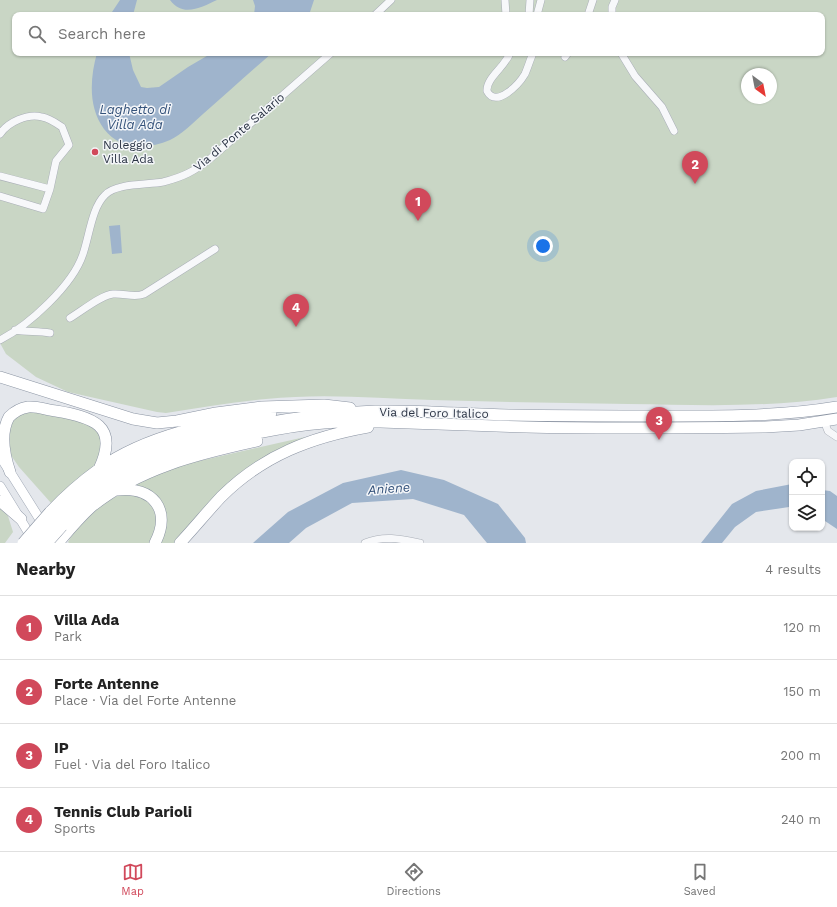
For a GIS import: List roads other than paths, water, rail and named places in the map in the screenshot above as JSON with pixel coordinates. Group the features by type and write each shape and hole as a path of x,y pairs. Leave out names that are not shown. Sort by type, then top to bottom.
{"highway":[{"path":"0,377 133,419 157,423 256,408 333,406 376,411"},
{"path":"47,543 59,522 72,490 99,469 132,450 168,436 244,418 313,406"},
{"path":"10,472 2,445 2,428 12,414 29,407 81,416 96,422 103,432 107,445 106,454 99,469"},
{"name":"Via del Foro Italico","path":"59,522 74,500 100,479 136,458 159,449 206,436 269,422 309,416 376,411 534,415 734,416 800,413 837,407"},
{"name":"Via del Foro Italico","path":"59,522 101,489 129,471 151,461 171,454 256,433 298,426 328,423 391,422 528,427 771,427 837,419"},
{"path":"180,543 225,494 241,480 272,459 298,446 320,438 391,422"},
{"path":"23,543 59,522 87,511 115,490 139,476 172,463 206,453 328,423"},
{"path":"115,490 139,490 147,494 155,503 160,512 162,521 155,543"},
{"path":"0,501 21,519"},
{"path":"35,543 59,522"},
{"path":"58,543 59,522"}],"main road":[{"path":"0,456 54,543"},
{"path":"0,486 35,543"}],"street":[{"path":"378,12 391,0"},
{"path":"505,0 506,12"},
{"path":"529,12 530,0"},
{"path":"539,12 541,0"},
{"path":"589,12 593,0"},
{"path":"612,12 612,7 615,0"},
{"name":"Via di Ponte Salario","path":"0,340 32,317 58,293 75,272 83,254 98,205 106,193 124,187 163,182 194,171 329,56"},
{"path":"508,56 505,63 487,84 488,93 494,97 503,96 517,84 524,74 532,56"},
{"path":"623,56 635,76 662,107 674,131"},
{"path":"0,134 4,128 28,116 42,117 62,127 69,145 56,161 50,189 43,209 0,196"},
{"path":"0,176 50,189"},
{"path":"70,318 108,295 117,294 136,296 144,294 215,249"},
{"path":"15,330 40,331 50,334"},
{"path":"824,421 830,433 837,437"},
{"path":"365,543 375,539 395,538 420,543"}],"water":[{"path":"120,0 137,0 134,12 112,12"},
{"path":"170,0 217,0 199,8 187,10 181,9"},
{"path":"253,0 314,0 310,12 254,12 255,6"},
{"name":"Laghetto di Villa Ada","path":"96,56 130,56 133,70 141,87 147,88 159,87 207,56 269,56 179,135 161,143 143,146 134,146 118,141 110,136 104,129 95,111 93,102 92,82"},
{"path":"120,225 122,253 112,254 109,226"},
{"name":"Aniene","path":"401,470 444,480 498,504 525,538 526,543 487,543 464,515 413,499 352,503 306,528 289,543 253,543 288,512 343,483"},
{"path":"789,485 789,507 756,512 735,527 722,543 701,543 732,504 756,491"},
{"path":"825,490 830,491 837,496 837,529 825,521"}],"place":[{"name":"Noleggio Villa Ada","path":"95,152"},
{"name":"Forte Antenne","path":"695,184"},
{"name":"Villa Ada","path":"418,221"},
{"name":"Tennis Club Parioli","path":"296,327"},
{"name":"IP","path":"659,440"}]}
